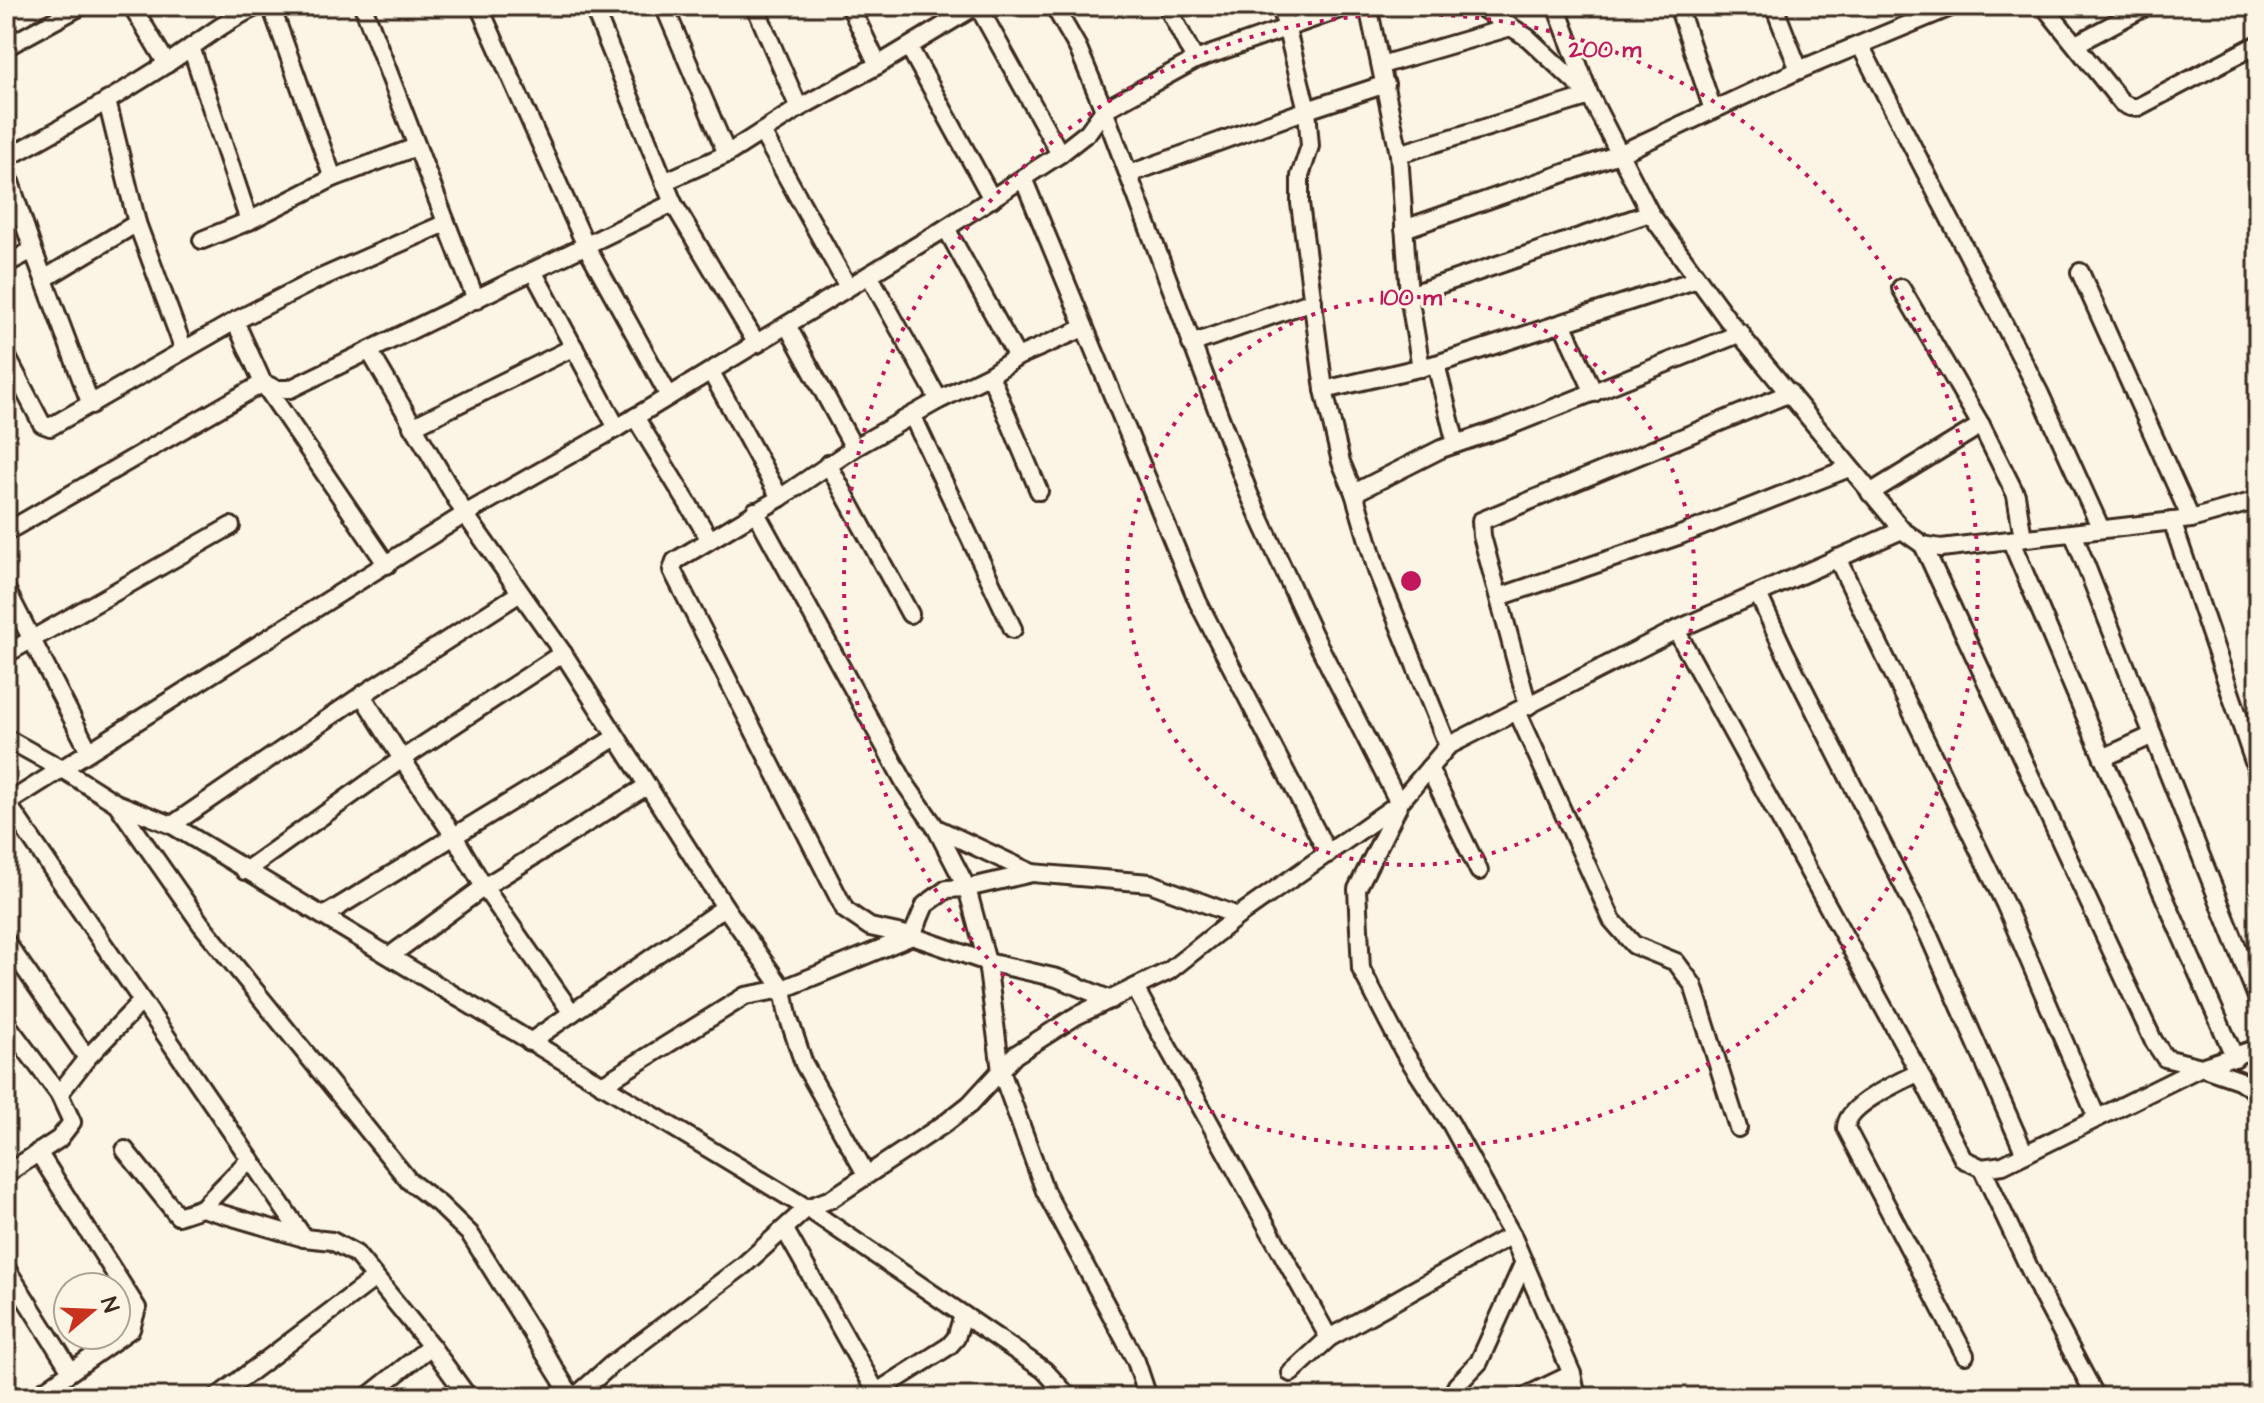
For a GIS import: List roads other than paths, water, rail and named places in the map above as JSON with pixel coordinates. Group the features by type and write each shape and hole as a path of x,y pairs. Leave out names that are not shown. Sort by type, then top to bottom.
{"street":[{"path":"6,47 81,6"},
{"path":"132,6 167,64"},
{"path":"6,158 167,64 237,10 258,6"},
{"path":"271,6 333,178"},
{"path":"363,6 476,300"},
{"path":"479,6 586,246 669,396"},
{"path":"593,6 673,203 757,344"},
{"path":"664,6 727,154"},
{"path":"755,6 799,108"},
{"path":"850,6 878,65"},
{"path":"664,182 763,134 799,108 909,47 953,12 977,6 1060,154"},
{"path":"1054,6 1078,48 1104,110 1249,494 1301,608 1399,803"},
{"path":"1167,6 1195,60"},
{"path":"1281,6 1307,110 1310,146 1300,176 1300,203 1324,390 1341,462 1354,493 1377,571 1448,746"},
{"path":"304,1238 6,804 465,514 711,372 992,199 1088,132 1104,110 1195,60 1349,6"},
{"path":"1368,6 1399,154 1409,295 1428,366 1456,444"},
{"path":"1479,6 1528,38 1590,96"},
{"path":"1556,6 1590,96 1650,213 1698,279 1849,468 1902,530 1923,545 1941,548 2191,519 2258,500"},
{"path":"1678,6 1713,110"},
{"path":"1774,6 1799,70"},
{"path":"1404,229 1619,154 1799,70 1953,6"},
{"path":"2044,6 2122,103 2138,107 2258,44"},
{"path":"2076,44 2147,6"},
{"path":"1381,65 1511,27"},
{"path":"1860,45 2040,394 2101,529"},
{"path":"191,47 249,221"},
{"path":"909,47 992,199"},
{"path":"1129,174 1386,84"},
{"path":"1399,154 1590,96"},
{"path":"107,101 137,223 184,350"},
{"path":"763,134 848,287"},
{"path":"202,240 249,221 333,178 416,147"},
{"path":"6,170 91,405"},
{"path":"1023,178 1198,602 1328,854"},
{"path":"263,383 277,389 290,389 673,203"},
{"path":"1409,295 1650,213"},
{"path":"44,279 137,223"},
{"path":"6,355 42,424 50,427 235,321 316,280 446,223"},
{"path":"946,228 1017,357"},
{"path":"6,264 33,250"},
{"path":"533,271 617,428"},
{"path":"2080,272 2191,519"},
{"path":"869,275 939,400"},
{"path":"1324,390 1428,366 1698,279"},
{"path":"1901,288 1981,425 2016,495 2017,540 2103,758 2235,1058"},
{"path":"1191,344 1313,301"},
{"path":"235,321 263,383 387,565"},
{"path":"1562,323 1594,393"},
{"path":"787,325 854,448"},
{"path":"1084,328 1017,357 990,375 854,448 780,498 709,538 675,561 672,570 845,910 870,927 912,936 987,962 1057,978 1111,1000"},
{"path":"1354,493 1456,444 1594,393 1741,333"},
{"path":"412,427 574,347"},
{"path":"370,352 465,514 563,653 725,907 783,989 788,1016 804,1064 866,1174"},
{"path":"711,372 780,498"},
{"path":"990,375 1039,491"},
{"path":"6,532 263,383"},
{"path":"1738,1128 1693,985 1676,962 1634,945 1612,920 1522,709 1481,521 1790,393"},
{"path":"635,417 709,538"},
{"path":"913,417 1013,629"},
{"path":"1870,493 1981,425"},
{"path":"828,464 910,614"},
{"path":"1499,597 1678,536 1849,468"},
{"path":"755,511 906,785 936,828 967,888 987,962 1001,1071 1045,1191 1136,1361 1148,1397"},
{"path":"2172,521 2258,774"},
{"path":"6,654 231,526"},
{"path":"116,803 201,924 409,1181 470,1234 574,1397 611,1365 744,1265 807,1208 831,1199 947,1122 970,1104 1015,1055 1042,1036 1169,971 1238,916 1399,803 1448,746 1676,630 1902,530"},
{"path":"2073,533 2258,1000"},
{"path":"1923,545 2153,1040 2165,1058 2239,1080 2258,1093"},
{"path":"1837,558 2005,904 2097,1118"},
{"path":"6,589 89,751"},
{"path":"172,825 362,695 520,593"},
{"path":"1758,594 1929,936 2025,1154"},
{"path":"1676,630 1919,1072 1963,1159 1982,1168 2003,1165 2201,1067 2258,1048"},
{"path":"245,871 402,759 563,653"},
{"path":"362,695 484,887 572,1013"},
{"path":"2103,758 2153,735"},
{"path":"325,915 616,737"},
{"path":"6,738 116,803 172,825 807,1208 1044,1370 1069,1397"},
{"path":"1429,768 1479,871"},
{"path":"391,955 484,887 647,786"},
{"path":"1399,803 1357,889 1361,969 1404,1052 1451,1124 1512,1235 1572,1374 1577,1397"},
{"path":"936,828 1032,873"},
{"path":"602,1085 745,996 783,989 912,936 925,905 947,889 967,888 1032,873 1150,883 1238,916"},
{"path":"530,1042 725,907"},
{"path":"6,942 87,1058"},
{"path":"1135,988 1329,1338"},
{"path":"59,1094 87,1058 141,1002"},
{"path":"6,1023 59,1094 72,1122 59,1139 6,1174"},
{"path":"1919,1072 1855,1108 1846,1118 1846,1128 1965,1355"},
{"path":"125,1150 178,1216 202,1208 250,1159"},
{"path":"35,1397 131,1329 137,1308 38,1152"},
{"path":"1982,1168 2041,1293 2096,1397"},
{"path":"202,1208 304,1238 332,1241 356,1254 468,1397"},
{"path":"785,1230 873,1395 949,1346 956,1338 963,1315"},
{"path":"1291,1373 1329,1338 1512,1235"},
{"path":"1451,1397 1457,1385 1479,1362 1524,1262"},
{"path":"6,1268 71,1371"},
{"path":"217,1397 375,1278"},
{"path":"367,1397 431,1346"},
{"path":"1524,1397 1572,1374"}]}
